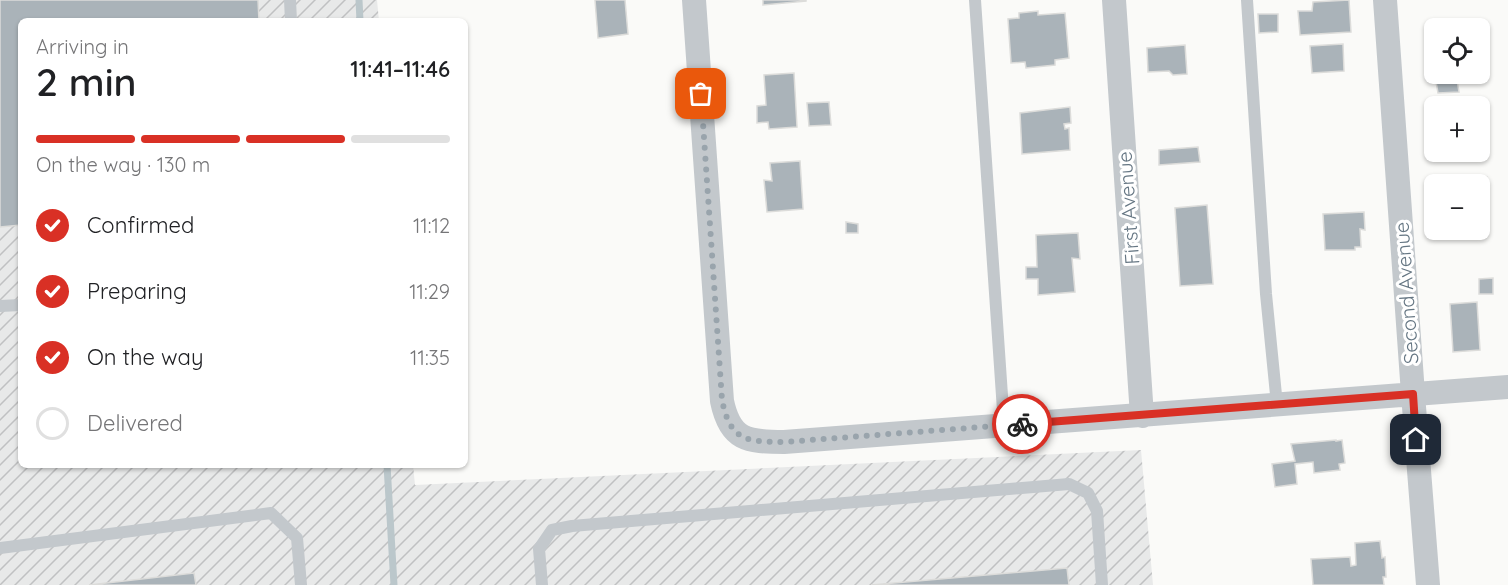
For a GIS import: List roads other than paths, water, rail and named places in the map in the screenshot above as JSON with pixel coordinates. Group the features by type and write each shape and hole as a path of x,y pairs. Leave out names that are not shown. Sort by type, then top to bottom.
{"street":[{"path":"694,0 722,400 726,419 736,434 760,442 784,442 1508,387"},
{"name":"First Avenue","path":"1114,0 1142,416"},
{"name":"Second Avenue","path":"1385,0 1428,585"}],"lane":[{"path":"290,0 291,18"},
{"path":"975,0 1004,425"},
{"path":"1247,0 1266,294 1277,405"},
{"path":"0,306 18,305"},
{"path":"542,585 539,549 552,530 572,526 1069,484 1088,493 1097,511 1102,585"},
{"path":"0,548 271,513 297,538 301,585"}],"waterway":[{"path":"359,0 360,18"},
{"path":"387,468 394,585"}]}
